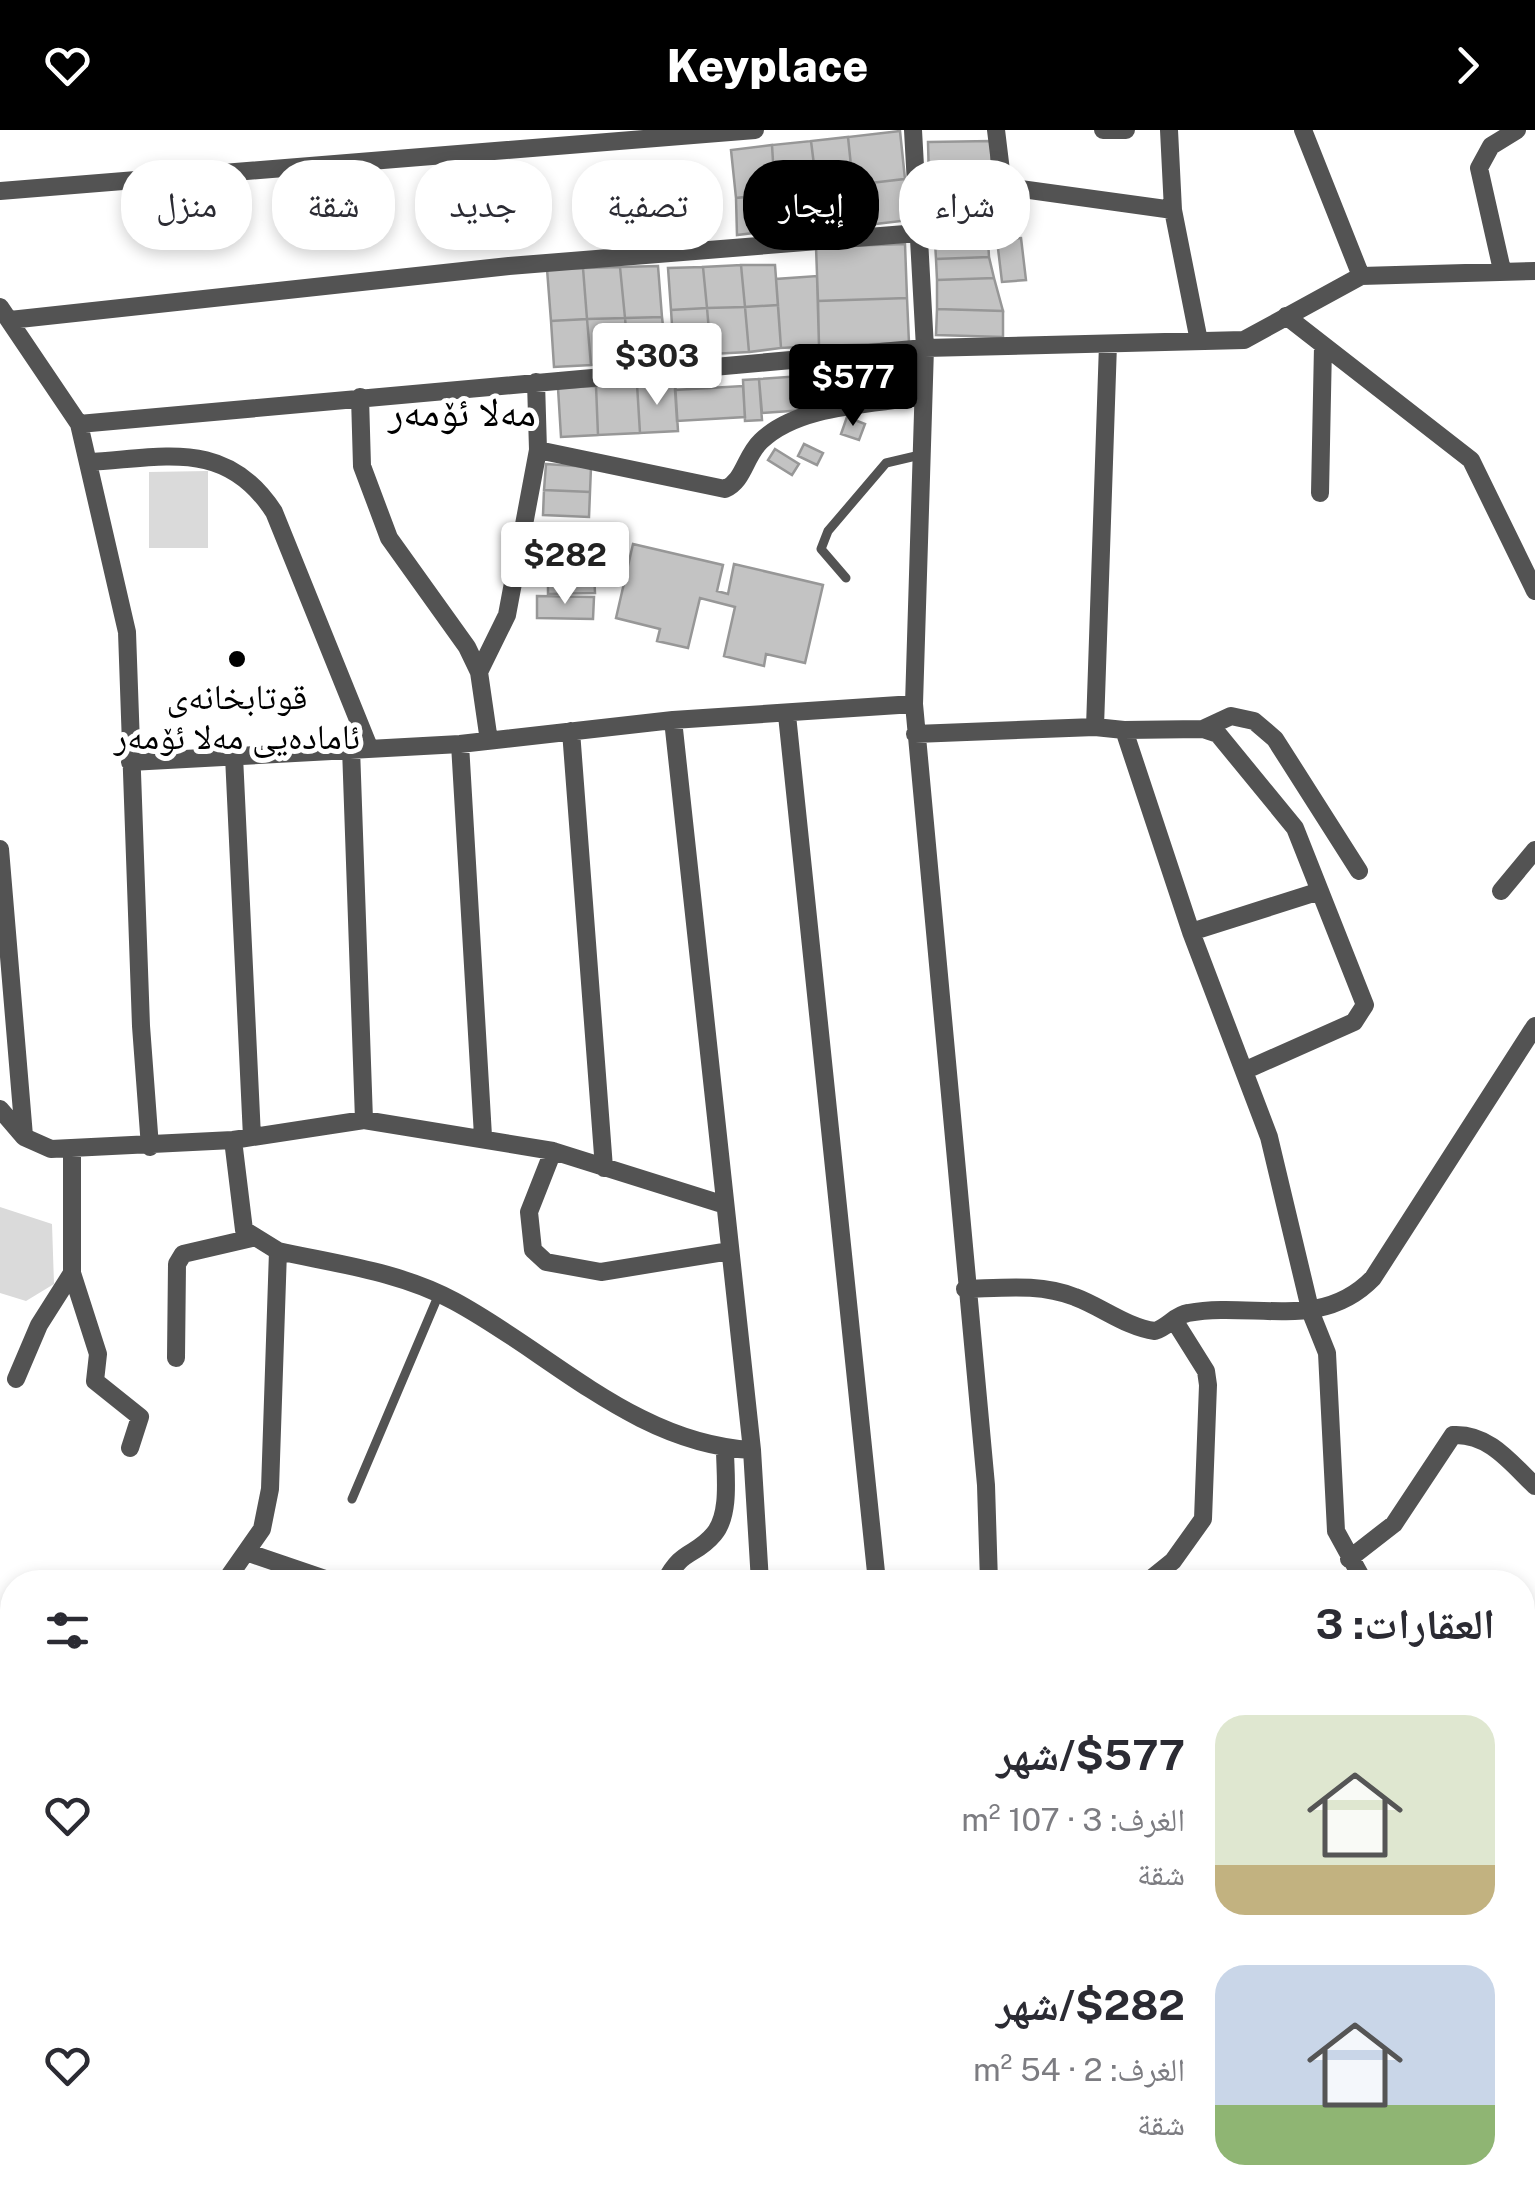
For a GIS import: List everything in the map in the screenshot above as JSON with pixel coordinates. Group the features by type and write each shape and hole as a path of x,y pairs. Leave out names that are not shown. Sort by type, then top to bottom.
{"street":[{"path":"0,191 754,130"},
{"path":"913,130 914,160"},
{"path":"996,130 1002,179 1014,188 1173,210"},
{"path":"1103,130 1126,130"},
{"path":"1168,130 1173,210 1199,342"},
{"path":"1303,130 1361,276"},
{"path":"1502,270 1479,168 1491,146 1517,130"},
{"path":"150,1147 127,632 79,424 5,313 508,266 899,235"},
{"path":"919,250 925,348 915,734 986,1485 989,1570"},
{"path":"79,424 925,348 1244,340 1361,276 1535,271"},
{"path":"1286,316 1471,460 1535,591"},
{"path":"1095,727 1108,344"},
{"path":"1320,493 1323,346"},
{"path":"479,672 507,616 538,450 536,382"},
{"path":"538,450 670,474 725,490 736,484 760,442 791,419 923,396"},
{"path":"360,397 362,466 389,538 467,647 479,672 489,741"},
{"path":"88,462 200,457 256,485 274,512 360,748 364,1120"},
{"path":"130,762 460,744 674,720 914,704"},
{"path":"787,715 876,1570"},
{"path":"1203,729 1231,716 1254,721 1275,739 1359,871"},
{"path":"674,720 752,1450 759,1570"},
{"path":"915,734 1095,727 1203,729 1218,734 1295,828 1364,1005 1362,1015 1246,1070"},
{"path":"1124,730 1191,932 1269,1137 1311,1312 1327,1353 1336,1531 1356,1570"},
{"path":"571,731 604,1168"},
{"path":"460,744 483,1136"},
{"path":"234,756 252,1137"},
{"path":"0,850 24,1137"},
{"path":"1501,891 1535,850"},
{"path":"1191,932 1320,890"},
{"path":"965,1290 1033,1286 1073,1296 1140,1329 1155,1331 1196,1312 1311,1312 1358,1294 1373,1278 1535,1026"},
{"path":"0,1109 24,1137 51,1149 232,1140 364,1120 483,1136 553,1151 725,1205"},
{"path":"232,1140 244,1230 252,1238 278,1251 402,1279 438,1294 619,1408 725,1449 752,1450"},
{"path":"72,1148 72,1273 98,1354 95,1380 140,1418 130,1448"},
{"path":"553,1151 529,1212 533,1250 546,1262 601,1272 730,1251"},
{"path":"176,1358 178,1264 182,1254 252,1238"},
{"path":"235,1570 262,1529 270,1489 278,1251"},
{"path":"16,1378 31,1340 72,1273"},
{"path":"1163,1570 1173,1562 1202,1518 1208,1385 1206,1371 1174,1320"},
{"path":"1349,1559 1394,1524 1453,1436 1469,1434 1494,1446 1535,1486"},
{"path":"671,1570 677,1558 715,1534 724,1505 725,1449"},
{"path":"249,1552 300,1570"}],"lane":[{"path":"846,578 821,549 828,531 886,462 920,454"},
{"path":"352,1500 438,1294"}],"shaded area":[{"path":"208,471 208,548 149,548 149,472"},
{"path":"0,1207 52,1224 54,1284 26,1301 0,1293"}],"building":[{"path":"900,131 903,160 899,160 899,180 879,182 879,160 850,160 848,137"},
{"path":"848,137 850,160 813,160 811,141"},
{"path":"811,141 813,160 773,160 772,145"},
{"path":"991,141 991,160 928,160 928,142"},
{"path":"772,145 773,160 743,160 743,197 736,198 731,150"},
{"path":"899,180 899,221 879,224 879,182"},
{"path":"743,197 743,234 737,235 736,198"},
{"path":"899,244 899,250 905,250 907,298 818,301 816,250 879,250 879,245"},
{"path":"935,250 989,250 989,257 936,259"},
{"path":"998,250 1022,250 1026,280 1002,282"},
{"path":"989,257 994,278 937,280 936,259"},
{"path":"741,265 745,307 707,308 703,267"},
{"path":"741,265 775,265 778,305 745,307"},
{"path":"658,266 662,317 625,318 620,267"},
{"path":"620,267 625,318 587,319 583,268"},
{"path":"703,267 707,308 671,310 668,268"},
{"path":"583,268 587,319 551,321 547,269"},
{"path":"817,276 819,346 781,348 776,279"},
{"path":"994,278 1003,311 937,309 937,280"},
{"path":"907,298 909,343 819,346 818,301"},
{"path":"778,305 781,348 749,352 745,307"},
{"path":"745,307 749,352 711,354 707,308"},
{"path":"707,308 711,354 674,356 671,310"},
{"path":"937,309 1003,311 1003,337 936,335"},
{"path":"662,317 667,362 629,363 625,318"},
{"path":"625,318 629,363 591,365 587,319"},
{"path":"587,319 591,365 554,367 551,321"},
{"path":"845,368 848,404 819,407 815,370"},
{"path":"816,375 819,409 762,413 759,379"},
{"path":"759,379 762,420 745,421 743,380"},
{"path":"675,382 678,431 640,433 637,384"},
{"path":"637,384 640,433 598,435 596,386"},
{"path":"596,386 598,435 561,437 558,388"},
{"path":"743,386 745,417 677,421 675,390"},
{"path":"847,417 865,424 859,440 841,434"},
{"path":"804,444 823,453 817,465 798,456"},
{"path":"775,449 799,464 792,475 768,460"},
{"path":"546,464 591,467 590,492 544,490"},
{"path":"544,490 590,492 589,517 543,515"},
{"path":"595,524 595,557 573,557 572,525"},
{"path":"633,544 723,565 717,591 728,594 734,564 823,585 805,663 766,654 764,666 724,656 735,607 700,598 688,648 657,641 660,629 616,618"},
{"path":"594,571 595,593 548,594 548,573"},
{"path":"537,596 594,597 593,619 537,618"}],"place":[{"name":"قوتابخانەی ئامادەیی مەلا ئۆمەر","path":"237,659"}],"district":[{"name":"مەلا ئۆمەر","path":"462,411"}]}
